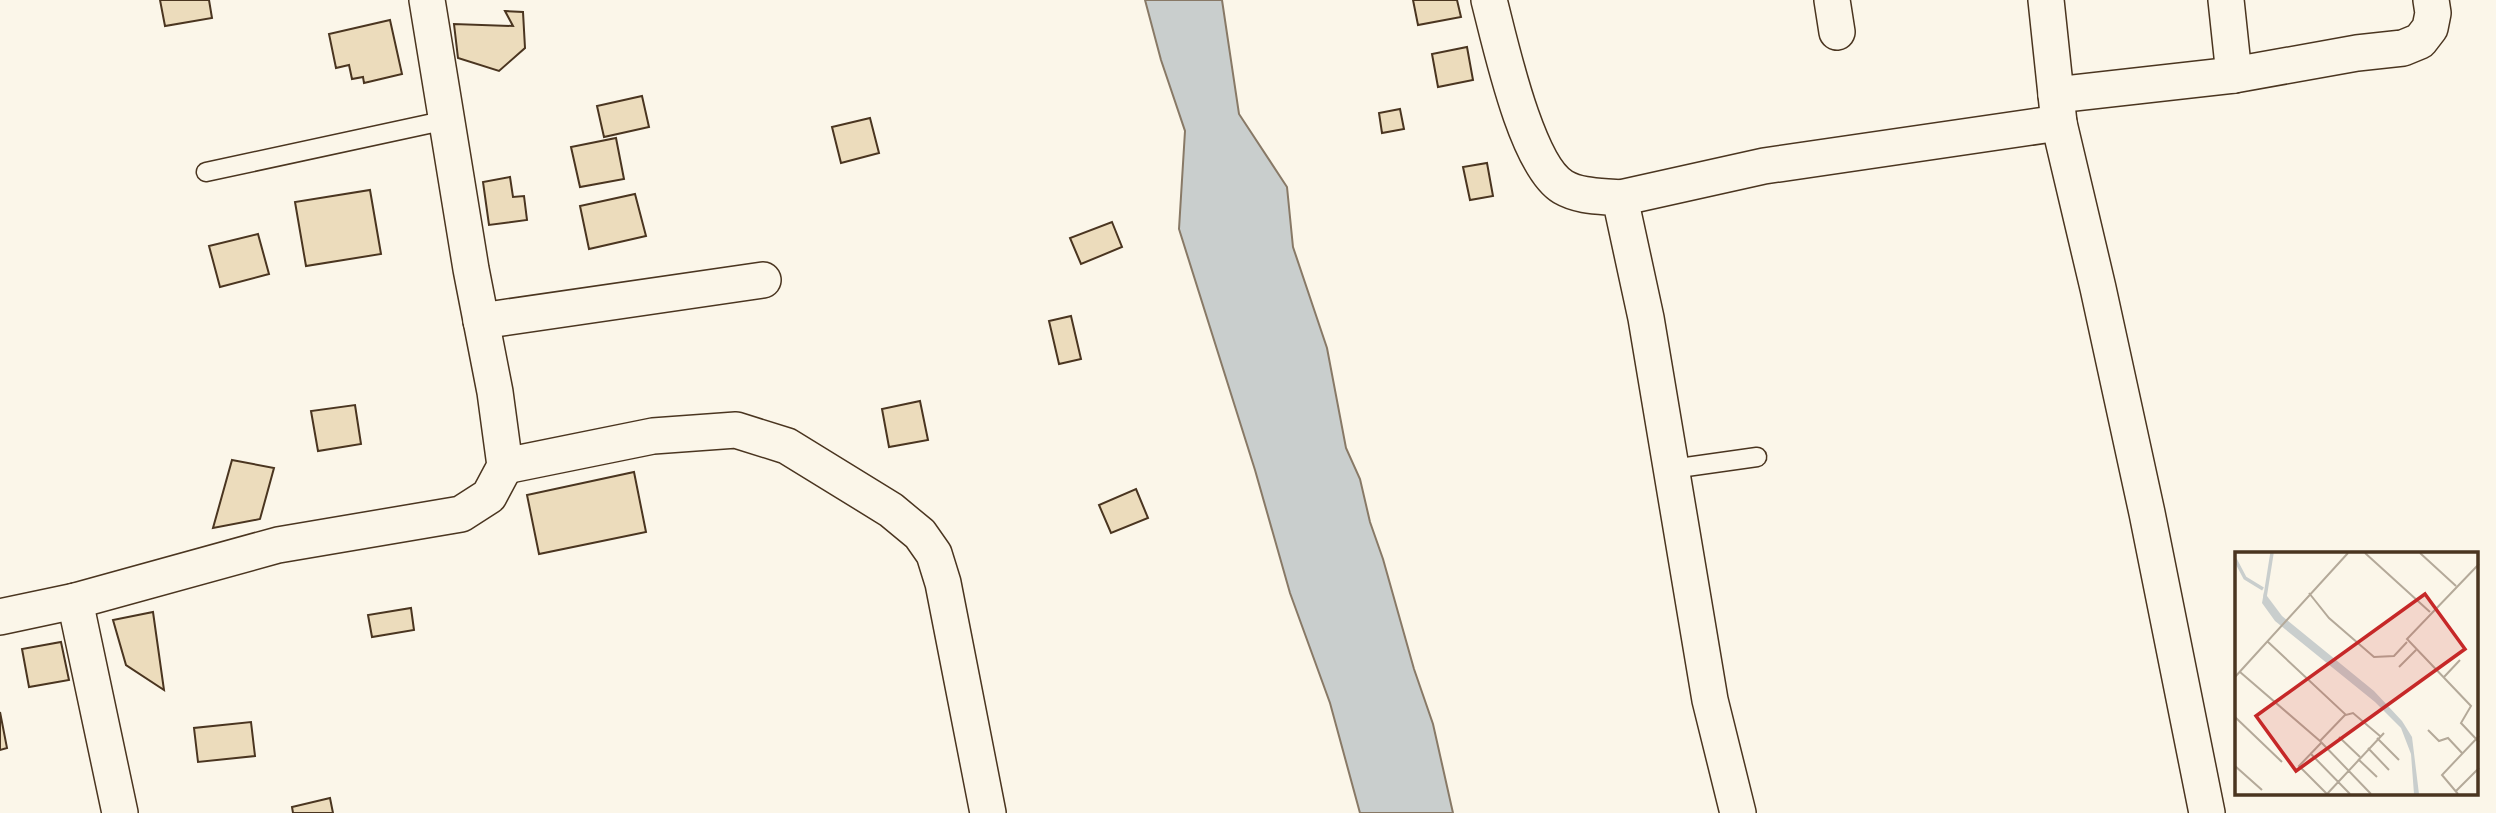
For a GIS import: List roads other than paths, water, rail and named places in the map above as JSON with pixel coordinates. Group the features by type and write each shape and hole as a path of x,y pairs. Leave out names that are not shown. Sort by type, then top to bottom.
{"street":[{"path":"0,617 75,601 278,545 461,514 489,496 505,466 495,392 427,0"},
{"path":"1489,0 1505,63 1541,163 1562,186 1586,195 1620,198 1764,166 2234,75 2357,53 2403,48 2420,41 2430,28 2433,13 2431,0"},
{"path":"2046,0 2057,109 2147,513 2207,813"},
{"path":"2226,0 2234,75"},
{"path":"1620,198 1646,318 1710,700 1738,813"},
{"path":"481,321 764,280"},
{"path":"505,466 653,436 736,430 787,446 891,510 920,534 934,554 943,583 988,813"},
{"path":"75,601 120,813"}],"lane":[{"path":"206,172 447,120"},
{"path":"1672,469 1758,457"}]}
